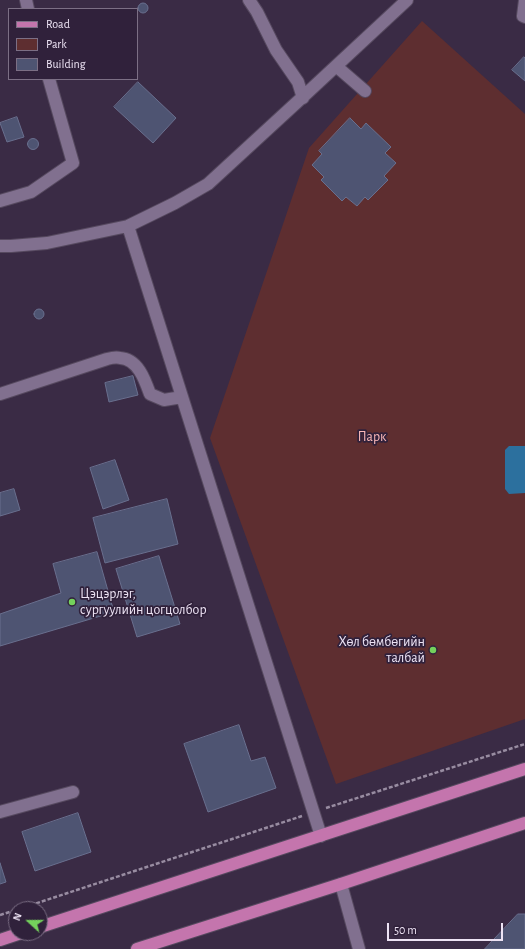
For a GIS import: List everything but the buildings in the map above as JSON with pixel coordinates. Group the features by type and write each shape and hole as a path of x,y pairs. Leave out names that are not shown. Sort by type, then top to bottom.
{"main road":[{"path":"48,924 525,769"},
{"path":"137,949 525,823"}],"street":[{"path":"249,0 257,12 276,50 298,82 303,98"},
{"path":"0,246 47,244 128,226 175,203 208,184 303,98 407,0"},
{"path":"525,0 523,16 525,18"},
{"path":"336,66 365,91"},
{"path":"0,201 31,192 73,162 48,80"},
{"path":"128,226 321,836"},
{"path":"0,394 107,358 122,358 134,364 143,376 150,394 164,400 182,397"},
{"path":"0,812 73,792"},
{"path":"341,884 359,949"}],"path":[{"path":"43,901 525,744"}],"green space":[{"name":"Парк","path":"422,21 525,114 525,719 336,784 210,438 309,148"}],"water":[{"path":"509,446 525,446 525,493 509,494 505,489 505,450"}],"place":[{"name":"Цэцэрлэг, сургуулийн цогцолбор","path":"72,602"},
{"name":"Хөл бөмбөгийн талбай","path":"433,650"}]}
